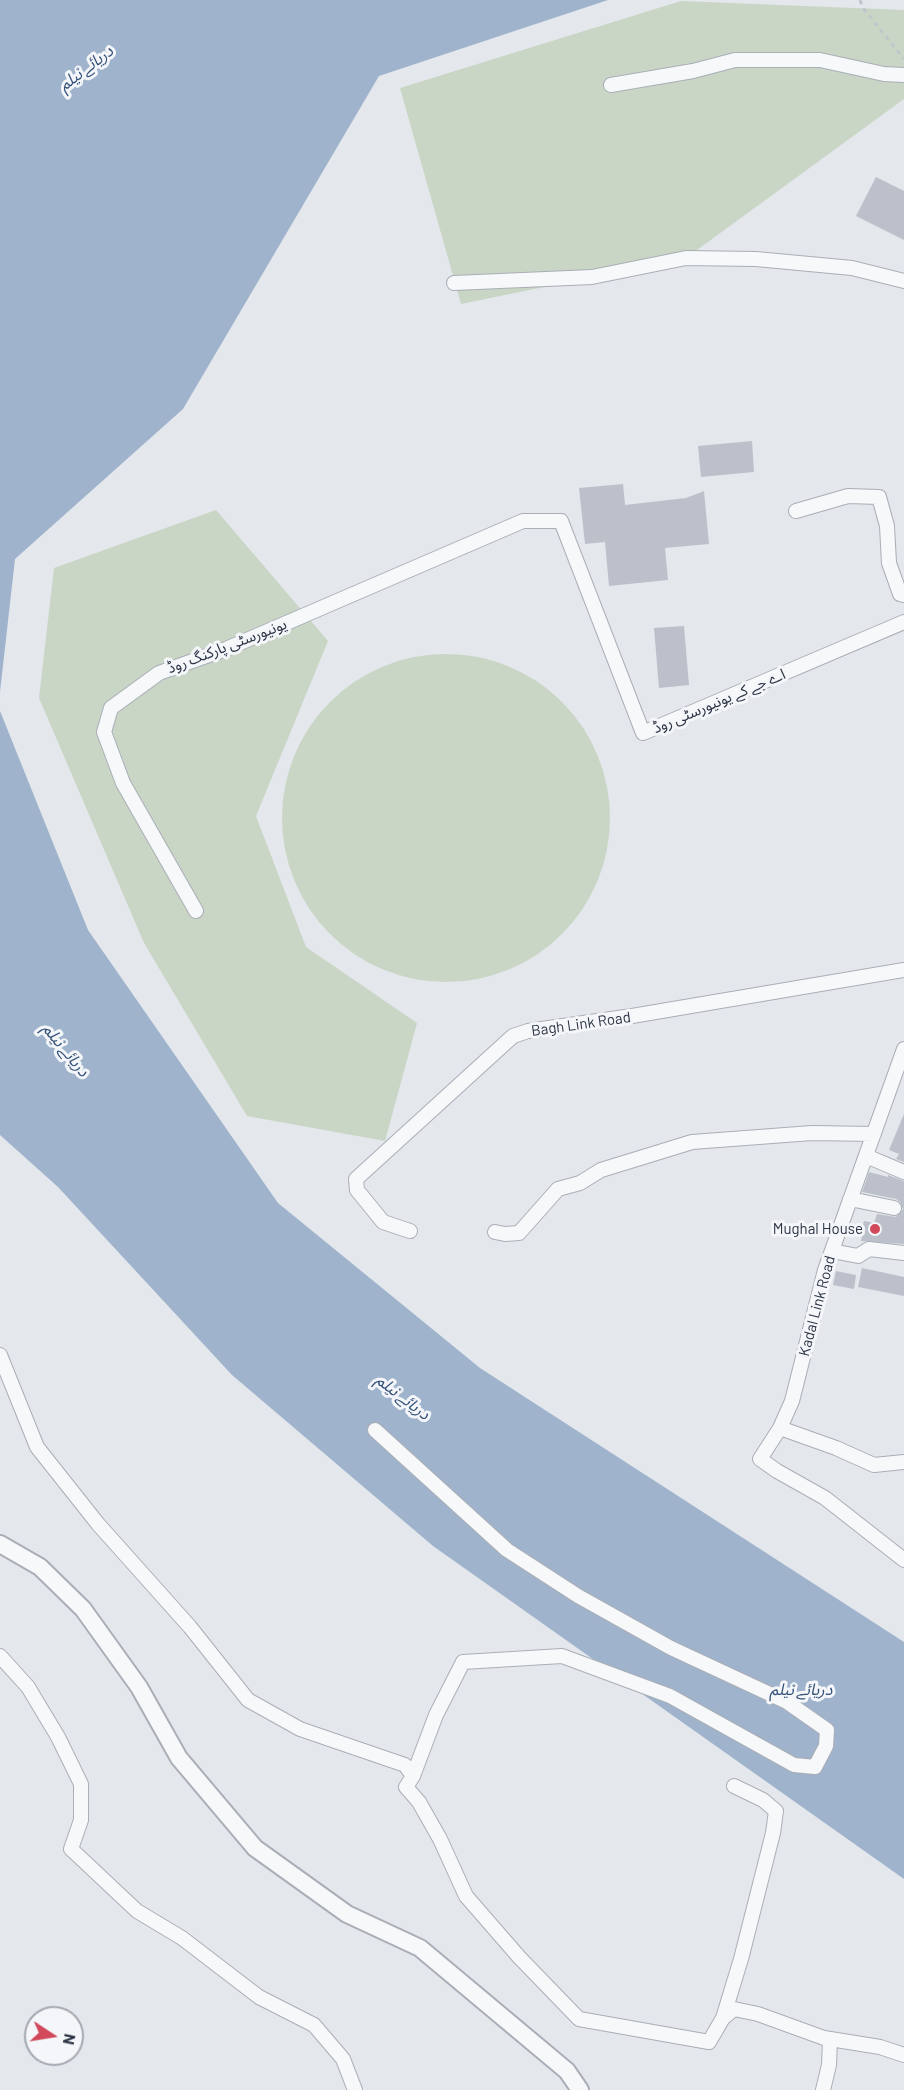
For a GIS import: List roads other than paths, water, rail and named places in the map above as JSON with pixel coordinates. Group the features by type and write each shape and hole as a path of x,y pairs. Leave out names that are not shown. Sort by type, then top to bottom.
{"street":[{"path":"611,85 693,71 735,60 820,60 884,74 904,75"},
{"path":"454,283 592,277 686,258 756,259 852,268 904,281"},
{"path":"796,511 848,496 879,497 887,526 889,563 900,594 904,595"},
{"name":"یونیورسٹی پارکنگ روڈ","path":"196,911 123,783 104,732 111,708 159,673 226,649 523,521 561,521"},
{"name":"اے جے کے یونیورسٹی روڈ","path":"561,521 643,733 904,622"},
{"name":"Bagh Link Road","path":"410,1232 383,1222 357,1190 356,1179 513,1036 528,1031 632,1016 904,970"},
{"name":"Kadal Link Road","path":"904,1049 825,1270 792,1401 780,1428 760,1459 777,1472 825,1498 904,1560"},
{"path":"495,1232 519,1233 558,1189 580,1183 601,1170 692,1142 812,1133 874,1134"},
{"path":"866,1156 904,1172"},
{"path":"850,1199 894,1208"},
{"path":"832,1251 858,1256 869,1249 904,1254"},
{"path":"0,1355 37,1447 98,1524 190,1628 248,1700 300,1729 405,1765 413,1776"},
{"path":"780,1428 836,1448 874,1465 904,1462"},
{"path":"375,1430 507,1550 578,1596 671,1648 788,1702 826,1730 826,1746 815,1767 794,1765 670,1696 562,1656 463,1662 436,1715 413,1776 406,1787 418,1802 440,1839 466,1896 519,1957 579,2019 709,2042 723,2018 741,1959 776,1811 763,1800 735,1786"},
{"path":"0,1544 40,1568 83,1610 139,1687 179,1758 255,1848 347,1914 420,1948 567,2071 580,2090"},
{"path":"0,1656 27,1687 58,1737 81,1784 81,1820 71,1849 137,1911 182,1938 259,1997 314,2025 344,2059 355,2090"},
{"path":"723,2018 734,2009 758,2014 830,2039 880,2047 904,2055"},
{"path":"823,2090 829,2065 830,2039"}],"water":[{"name":"دریائے نیلم","path":"0,0 608,0 379,76 183,409 15,559 0,692"},
{"name":"دریائے نیلم","path":"0,711 88,930 278,1203 480,1368 904,1642 904,1879 433,1546 232,1375 58,1187 0,1135"}],"place":[{"name":"Mughal House","path":"875,1229"}]}
